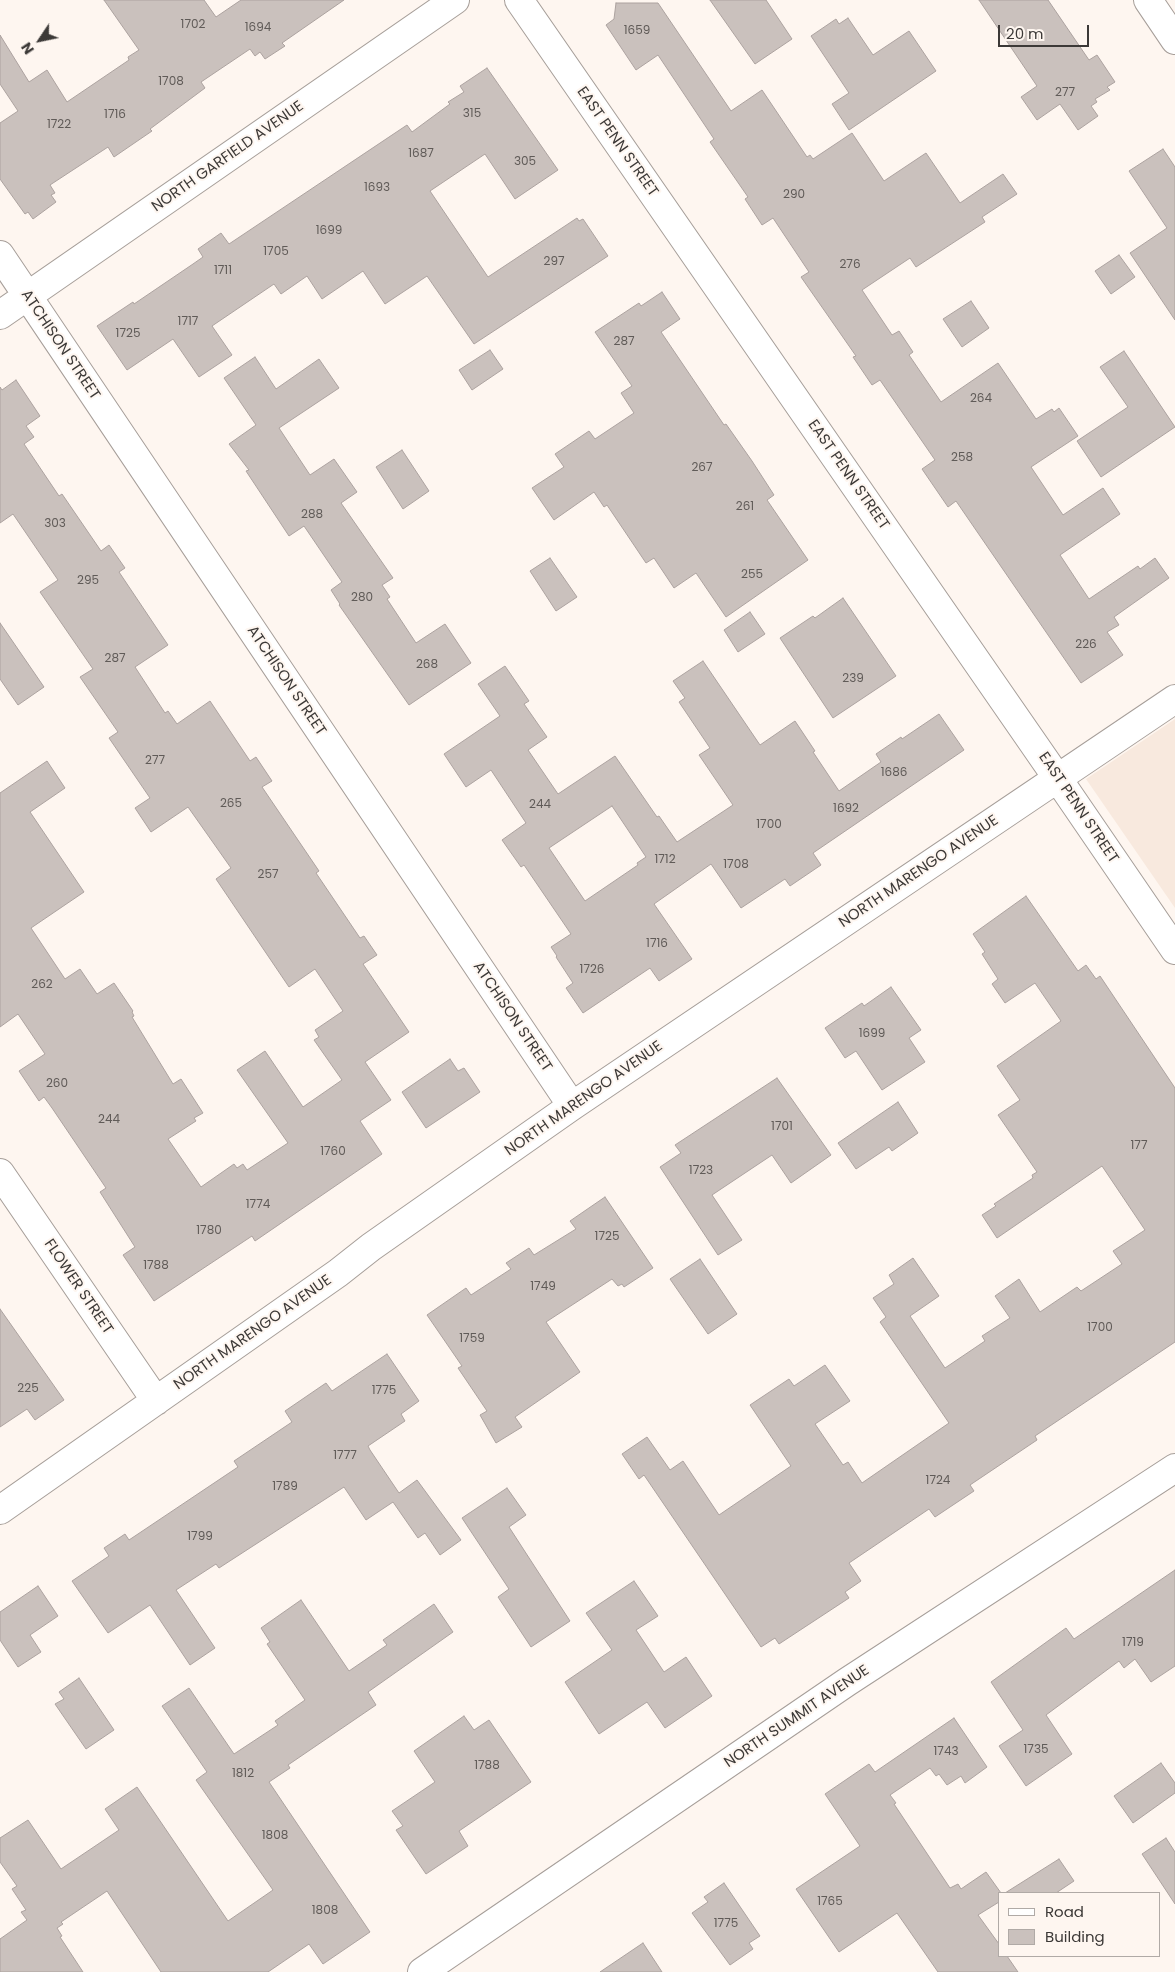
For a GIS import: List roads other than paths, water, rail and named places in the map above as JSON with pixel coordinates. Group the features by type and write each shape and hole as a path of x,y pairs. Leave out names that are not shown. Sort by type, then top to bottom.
{"street":[{"name":"NORTH GARFIELD AVENUE","path":"0,314 455,0"},
{"name":"EAST PENN STREET","path":"519,0 1175,950"},
{"path":"1148,0 1175,40"},
{"name":"ATCHISON STREET","path":"0,255 572,1106"},
{"name":"NORTH MARENGO AVENUE","path":"0,1510 572,1106 1175,699"},
{"name":"FLOWER STREET","path":"0,1173 156,1401"},
{"name":"NORTH SUMMIT AVENUE","path":"422,1972 847,1682 1175,1468"}]}
